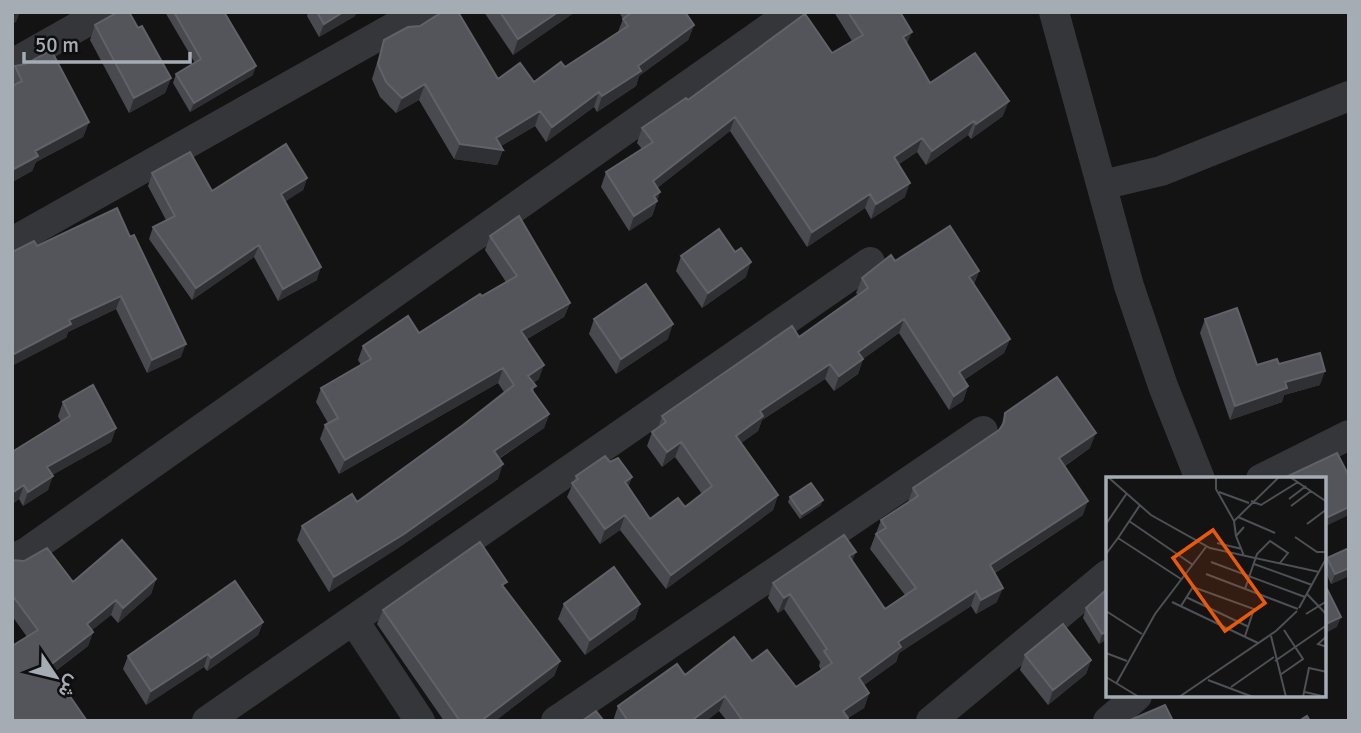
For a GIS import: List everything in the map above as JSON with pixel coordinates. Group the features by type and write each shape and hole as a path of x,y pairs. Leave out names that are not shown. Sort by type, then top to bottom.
{"street":[{"path":"12,64 104,12"},
{"path":"12,242 421,12"},
{"path":"12,559 27,552 792,12"},
{"path":"1055,12 1129,286 1163,386 1199,477"},
{"path":"1102,185 1161,170 1349,96"},
{"path":"207,721 870,262"},
{"path":"556,721 984,431"},
{"path":"1265,477 1349,435"},
{"path":"931,721 1106,576"},
{"path":"354,621 420,721"},
{"path":"1108,721 1136,698"}],"building":[{"path":"118,12 129,12 138,28 142,26 171,78 134,98 95,25"},
{"path":"174,12 224,12 256,66 194,103 176,74 201,59"},
{"path":"317,12 343,12 324,24"},
{"path":"442,12 458,12 498,79 520,63 534,82 561,62 565,67 628,26 623,19 632,12 685,12 694,25 638,66 641,71 602,96 599,92 552,127 540,111 496,138 503,150 460,144 425,84 402,98 386,82 378,64 384,40 408,27 420,26"},
{"path":"500,12 558,12 518,39"},
{"path":"848,12 900,12 912,32 903,37 930,83 975,53 1009,101 976,124 974,121 932,151 922,138 894,157 910,183 876,204 870,194 812,232 735,117 653,181 660,192 654,196 657,201 634,216 606,172 653,142 642,128 686,98 688,100 805,14 832,53 863,35"},
{"path":"51,50 89,122 35,151 38,156 12,170 12,86 22,81 15,66 26,64"},
{"path":"286,144 307,178 281,194 321,267 283,289 259,245 196,288 153,227 175,216 152,173 190,152 212,191"},
{"path":"117,208 130,237 134,235 186,344 152,360 121,296 69,320 71,324 12,355 12,252 34,241 37,246"},
{"path":"519,216 570,303 521,331 544,365 528,376 536,386 531,389 549,414 494,451 503,464 404,534 334,577 302,526 352,494 357,502 514,385 503,368 345,460 325,425 338,418 321,388 371,359 363,346 408,316 419,333 480,294 482,296 517,276 490,236"},
{"path":"950,226 979,271 969,277 1010,339 959,372 968,386 954,396 904,319 858,352 863,359 839,376 830,364 760,411 763,416 736,436 778,495 671,575 625,515 605,529 572,483 578,479 576,476 605,456 610,462 618,458 632,477 625,482 650,519 678,498 685,507 712,486 681,442 667,452 652,432 666,422 662,416 792,326 799,337 868,288 862,278 891,255 895,261"},
{"path":"719,229 735,252 741,248 751,262 708,293 681,256"},
{"path":"646,284 673,324 621,359 594,319"},
{"path":"1237,308 1257,365 1277,359 1279,364 1320,353 1325,371 1285,382 1287,388 1235,406 1205,319"},
{"path":"1057,377 1096,433 1059,458 1088,501 990,565 1003,588 981,600 976,591 898,642 901,647 859,678 869,693 843,711 848,718 845,721 743,721 725,696 691,721 628,721 618,706 677,664 685,675 734,637 752,661 767,650 796,687 832,663 824,651 827,649 790,594 784,598 773,583 844,535 856,552 849,556 885,609 916,588 876,534 886,528 881,520 918,496 913,488 999,430 1004,423 1005,413"},
{"path":"93,385 116,428 47,467 53,476 28,492 24,485 12,493 12,452 70,416 63,402"},
{"path":"1337,453 1349,476 1349,507 1326,518 1326,477 1286,477"},
{"path":"811,483 823,500 802,514 790,497"},
{"path":"122,540 156,579 123,608 116,600 87,624 93,632 49,666 87,721 12,721 12,646 38,630 12,595 12,560 24,561 47,548 73,582"},
{"path":"480,542 507,582 502,585 560,661 481,721 460,721 383,610"},
{"path":"1349,548 1349,568 1335,574 1327,558"},
{"path":"614,567 640,604 590,640 564,604"},
{"path":"235,581 263,622 211,658 208,654 151,691 128,656"},
{"path":"1326,587 1341,617 1326,624"},
{"path":"1106,590 1106,632 1102,634 1086,608"},
{"path":"1063,624 1091,660 1053,690 1025,655"},
{"path":"1165,705 1173,721 1128,721"},
{"path":"596,711 602,721 582,721"}]}
